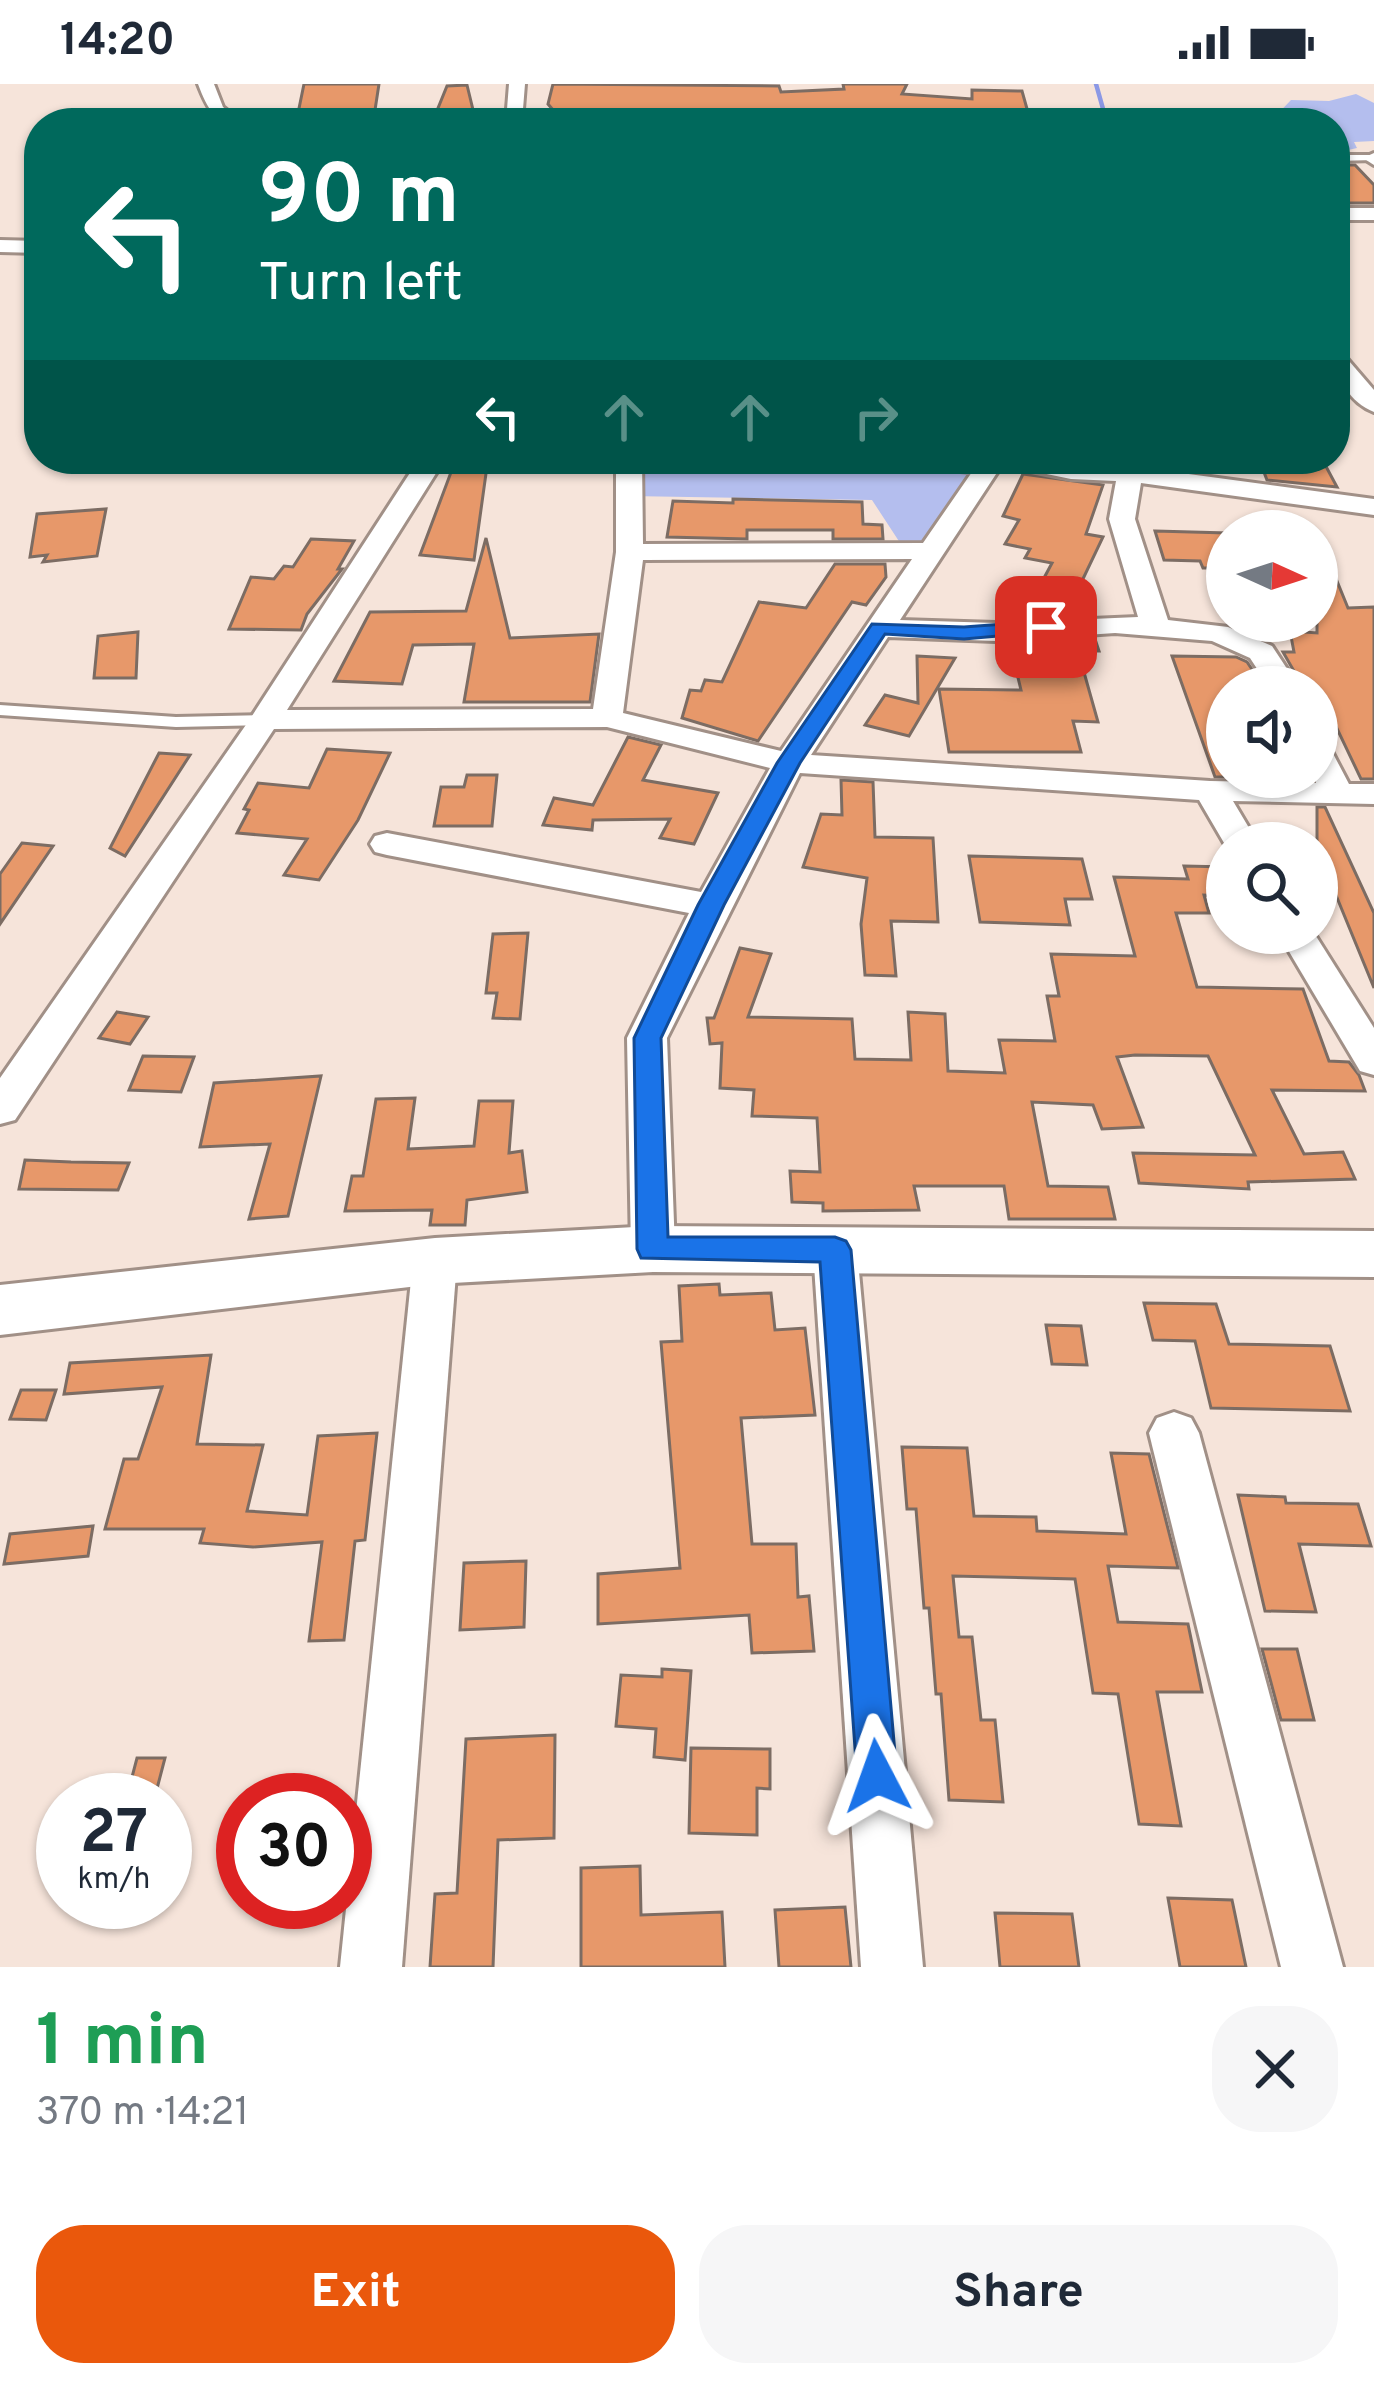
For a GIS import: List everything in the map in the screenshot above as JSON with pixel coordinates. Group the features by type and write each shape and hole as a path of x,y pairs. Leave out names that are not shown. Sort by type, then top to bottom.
{"street":[{"path":"1350,380 1374,405"},
{"path":"0,1108 265,720 422,474"},
{"path":"607,718 630,552 629,474"},
{"path":"652,1249 647,1038 711,905 789,763 930,551 987,474"},
{"path":"1131,474 1122,519 1155,626"},
{"path":"1180,474 1374,507"},
{"path":"630,552 930,551"},
{"path":"879,628 980,633 1155,626 1218,633 1246,642 1270,666"},
{"path":"265,720 607,718 789,763 1206,791"},
{"path":"1338,794 1374,794"},
{"path":"387,844 711,905"},
{"path":"1309,954 1374,1061"},
{"path":"0,1310 435,1262 652,1249 1374,1254"},
{"path":"835,1250 892,1967"},
{"path":"371,1967 435,1262"},
{"path":"1174,1433 1312,1967"}],"lane":[{"path":"0,710 176,722 265,720"}],"shaded area":[{"path":"1356,94 1374,103 1374,141 1354,142 1357,148 1350,150 1350,108 1283,108 1291,100 1329,101"},
{"path":"633,474 983,474 930,551 906,552 872,500 629,496"}],"building":[{"path":"304,84 379,84 375,108 299,108"},
{"path":"553,84 779,86 781,92 844,89 843,84 907,84 902,94 972,99 972,90 1022,91 1027,108 551,108 548,104"},
{"path":"467,85 473,108 438,108 447,86"},
{"path":"1350,165 1374,185 1374,203 1350,203"},
{"path":"450,474 486,474 474,560 420,555"},
{"path":"1023,474 1103,485 1086,534 1103,537 1081,583 1089,615 1054,616 1044,578 1052,563 1025,558 1030,549 1005,544 1019,520 1003,516"},
{"path":"1265,474 1330,474 1337,487 1267,480"},
{"path":"733,499 862,502 863,524 882,525 883,539 833,539 833,530 747,530 747,539 667,537 673,501 733,503"},
{"path":"106,509 97,556 43,562 47,555 30,557 37,514"},
{"path":"1155,531 1206,532 1206,568 1200,561 1164,560"},
{"path":"486,538 510,638 599,634 590,702 464,702 474,644 413,645 402,684 334,681 370,612 466,611"},
{"path":"311,539 354,541 338,569 342,569 307,614 301,630 229,629 251,577 274,579 284,566 293,567"},
{"path":"835,564 885,564 886,577 866,605 852,602 758,741 682,718 690,690 701,691 705,680 722,682 759,602 806,608"},
{"path":"1338,583 1348,608 1374,607 1374,779 1361,779 1338,731 1338,666 1291,666 1283,652 1294,652 1292,642 1338,642"},
{"path":"138,632 136,678 94,678 98,636"},
{"path":"1095,639 1099,651 1078,651 1098,722 1073,721 1081,752 949,752 939,689 1021,690 1010,645"},
{"path":"917,656 955,658 909,736 865,725 885,695 918,703"},
{"path":"1172,656 1236,657 1250,666 1206,666 1206,752"},
{"path":"628,737 661,745 643,780 718,793 694,844 660,838 670,819 593,820 592,830 543,825 554,798 593,805"},
{"path":"327,749 390,753 358,820 319,880 284,875 307,839 237,833 249,810 244,809 258,783 309,788"},
{"path":"159,753 190,755 125,856 110,848"},
{"path":"467,775 497,775 492,826 434,826 441,787 464,787"},
{"path":"841,780 873,782 875,837 933,838 938,922 891,921 896,976 865,975 861,924 867,878 803,867 821,814 842,815"},
{"path":"1317,807 1325,807 1332,822 1317,822"},
{"path":"1338,835 1374,913 1374,988 1338,900"},
{"path":"22,843 53,846 0,924 0,874"},
{"path":"969,856 1082,859 1092,899 1065,899 1070,925 980,922"},
{"path":"1184,866 1206,867 1206,913 1176,913 1197,987 1303,989 1329,1061 1349,1062 1359,1075 1365,1091 1272,1090 1304,1154 1343,1152 1355,1179 1248,1182 1249,1189 1139,1183 1133,1153 1255,1155 1208,1056 1135,1055 1117,1057 1143,1127 1102,1129 1093,1105 1032,1102 1048,1186 1108,1187 1115,1219 1009,1219 1004,1186 914,1186 919,1210 823,1211 823,1203 792,1202 790,1171 820,1172 817,1118 752,1116 754,1090 720,1088 722,1043 710,1044 707,1018 714,1018 740,948 771,954 748,1017 852,1019 855,1059 911,1060 908,1012 945,1014 948,1071 1005,1073 999,1040 1055,1041 1047,996 1059,996 1051,954 1135,956 1114,877 1188,879"},
{"path":"528,933 520,1019 493,1018 497,993 486,993 493,934"},
{"path":"117,1012 148,1017 130,1044 99,1038"},
{"path":"143,1056 194,1057 181,1092 129,1090"},
{"path":"321,1076 288,1216 249,1219 270,1144 200,1147 214,1083"},
{"path":"415,1098 408,1149 474,1146 479,1101 513,1101 509,1153 522,1151 527,1192 467,1200 465,1225 430,1225 432,1210 345,1211 352,1176 363,1176 376,1099"},
{"path":"25,1160 129,1163 118,1190 19,1189"},
{"path":"719,1284 720,1295 771,1293 775,1330 805,1328 815,1415 741,1418 752,1544 796,1544 798,1597 809,1596 814,1651 752,1653 749,1615 598,1624 598,1574 680,1568 661,1342 682,1341 679,1286"},
{"path":"1144,1303 1216,1304 1229,1344 1330,1346 1350,1411 1211,1408 1195,1341 1153,1340"},
{"path":"1046,1325 1081,1326 1087,1365 1052,1364"},
{"path":"211,1355 197,1444 263,1445 247,1511 307,1515 318,1436 377,1433 365,1540 355,1541 344,1640 309,1641 322,1542 253,1547 200,1543 204,1529 105,1529 124,1459 138,1459 162,1387 64,1394 70,1363"},
{"path":"21,1390 56,1390 46,1420 10,1419"},
{"path":"902,1447 967,1448 974,1516 1036,1517 1037,1531 1126,1534 1111,1453 1149,1454 1178,1568 1108,1566 1118,1622 1188,1624 1202,1692 1157,1692 1181,1826 1139,1824 1118,1694 1093,1693 1075,1579 953,1576 959,1637 972,1637 981,1720 995,1720 1003,1802 949,1800 941,1694 936,1694 916,1509 907,1509"},
{"path":"1238,1495 1285,1497 1286,1503 1358,1504 1371,1546 1299,1544 1316,1612 1265,1611"},
{"path":"93,1526 88,1556 4,1564 10,1534"},
{"path":"526,1561 524,1627 460,1630 464,1563"},
{"path":"1262,1649 1297,1649 1314,1720 1281,1720"},
{"path":"662,1669 691,1671 685,1760 654,1757 656,1729 616,1726 621,1675 662,1677"},
{"path":"555,1735 554,1838 498,1840 493,1967 430,1967 435,1894 457,1893 466,1739"},
{"path":"691,1748 770,1749 770,1789 757,1788 757,1835 689,1833"},
{"path":"137,1758 165,1758 161,1773 133,1773"},
{"path":"640,1866 641,1915 722,1912 725,1967 581,1967 581,1868"},
{"path":"1168,1898 1232,1900 1246,1967 1180,1967"},
{"path":"845,1907 851,1967 779,1967 775,1910"},
{"path":"995,1913 1072,1914 1079,1967 1000,1967"}],"waterway":[{"path":"1096,84 1103,108"}],"route":[{"path":"877,1776 835,1250 652,1249 647,1038 711,905 789,763 879,628 964,633 1046,627"}]}
